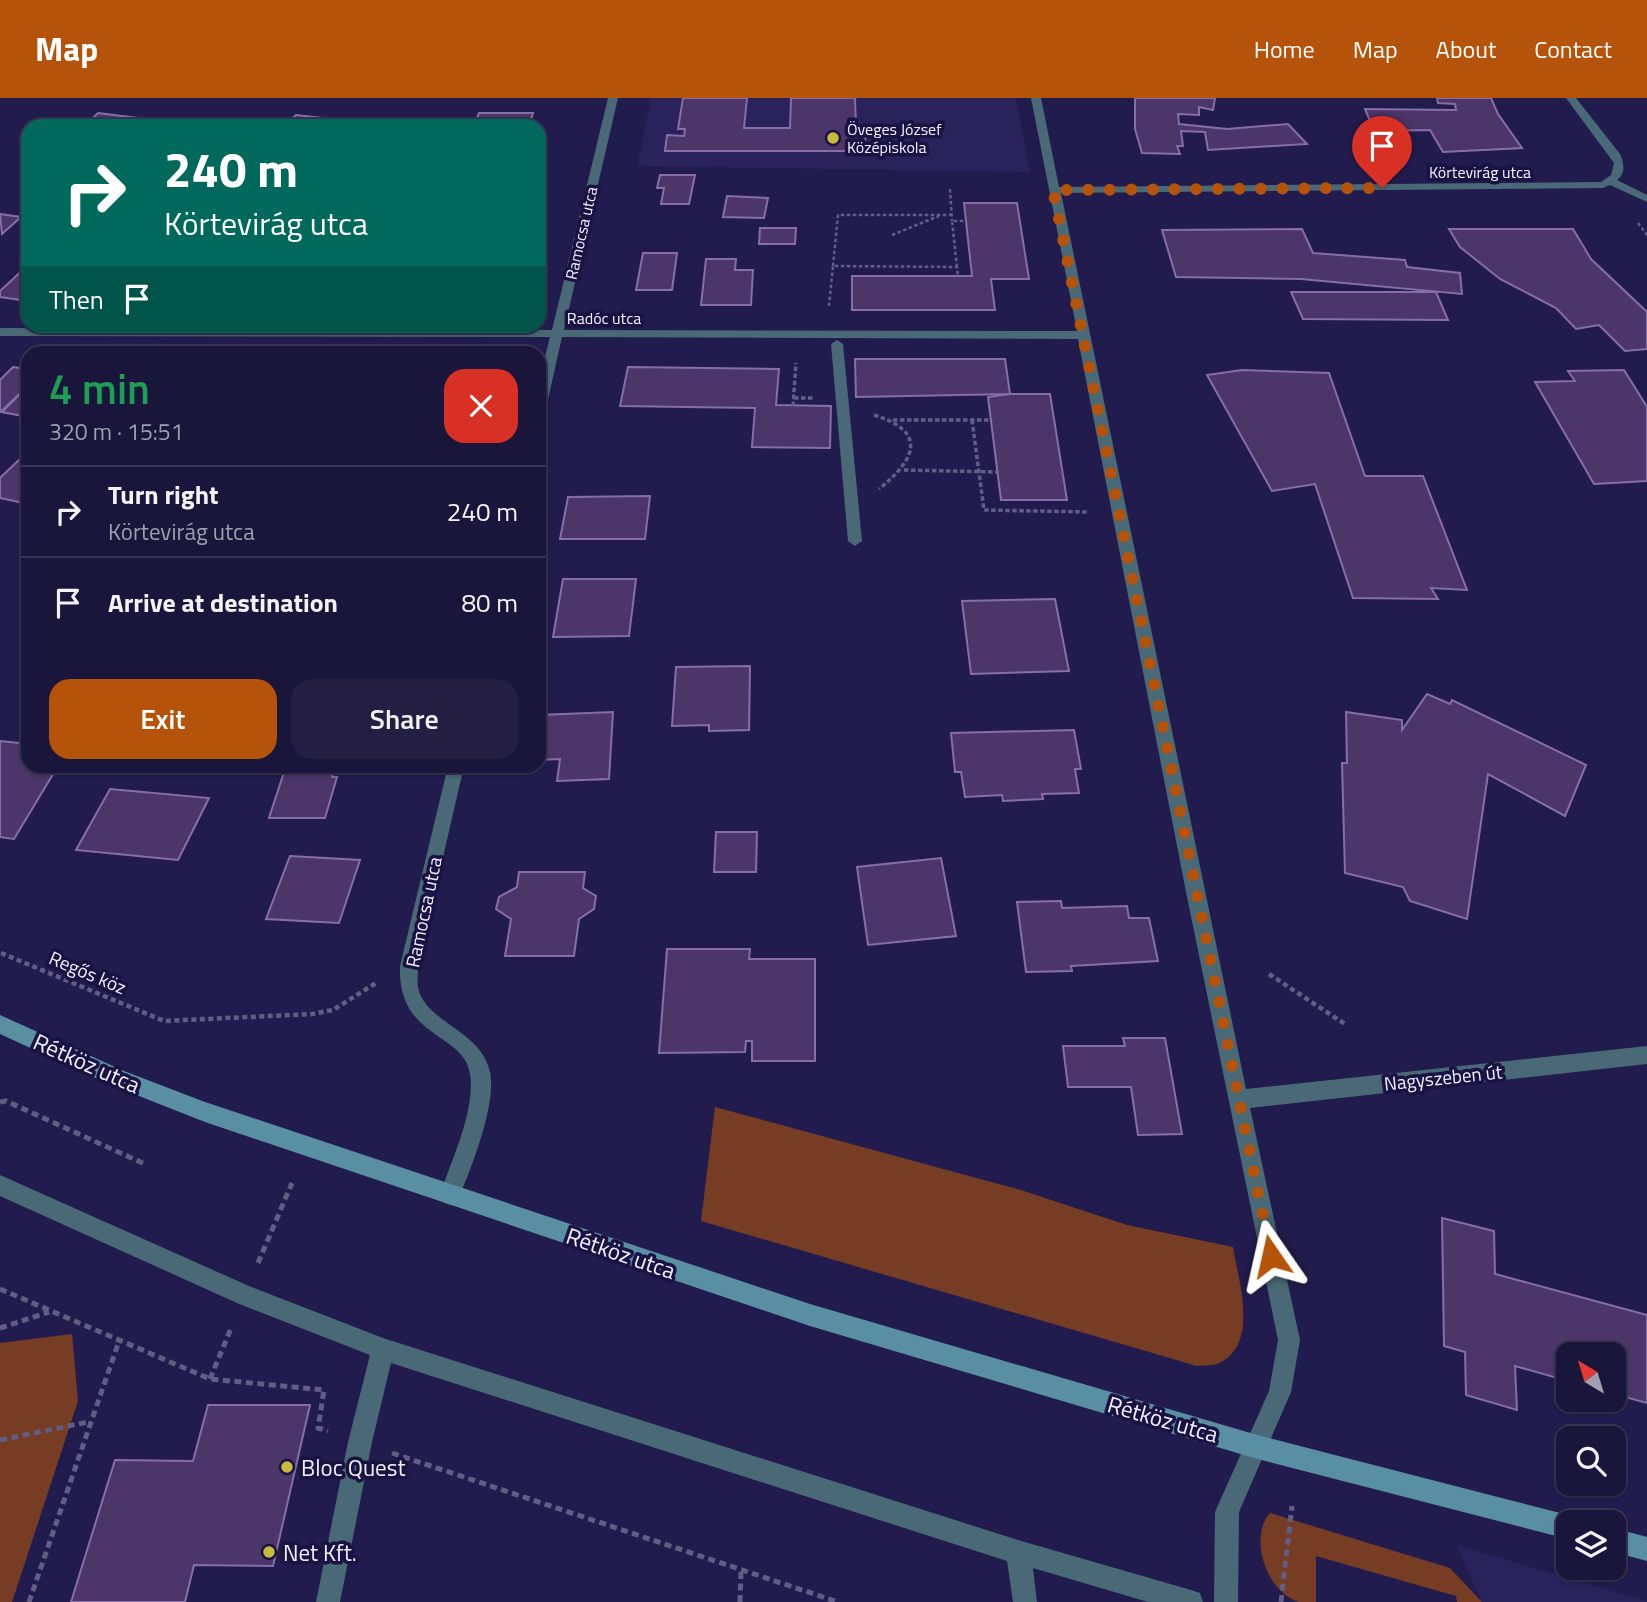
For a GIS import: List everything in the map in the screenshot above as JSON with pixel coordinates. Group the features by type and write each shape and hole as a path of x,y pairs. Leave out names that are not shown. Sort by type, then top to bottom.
{"street":[{"name":"Ramocsa utca","path":"546,378 613,98"},
{"path":"1036,98 1082,335 1289,1340 1280,1392 1227,1512 1226,1602"},
{"path":"1571,98 1615,153 1619,163 1616,176 1611,181 1647,199"},
{"name":"Körtevirág utca","path":"1053,190 1568,188 1603,185 1611,181"},
{"name":"Radóc utca","path":"0,332 21,332"},
{"name":"Radóc utca","path":"278,333 1082,335"},
{"path":"838,344 855,541"},
{"name":"Ramocsa utca","path":"450,1195 478,1108 480,1071 463,1044 421,1012 409,992 409,966 454,773"},
{"name":"Rétköz utca","path":"0,1024 118,1078 193,1107 810,1315 1254,1446 1556,1524"},
{"name":"Nagyszeben út","path":"1240,1099 1647,1055"},
{"path":"0,1185 245,1295 383,1349 1018,1552 1191,1602"},
{"path":"328,1602 360,1442 383,1349"},
{"path":"1626,1543 1647,1549"},
{"path":"1018,1552 1025,1602"}],"path":[{"path":"950,189 958,276"},
{"path":"829,313 838,215 952,215"},
{"path":"892,235 943,215"},
{"path":"952,221 966,221"},
{"path":"833,266 957,267"},
{"path":"793,406 797,358"},
{"path":"845,411 892,419 991,419"},
{"path":"851,499 872,494 903,470 911,459 912,442 907,432 892,419"},
{"path":"972,420 985,510 1098,512"},
{"path":"903,470 997,472"},
{"name":"Regős köz","path":"1,953 164,1021 312,1014 340,1006 383,978"},
{"path":"1269,974 1345,1024"},
{"path":"3,1101 147,1166"},
{"path":"0,1289 210,1379 324,1390 318,1428 741,1573 838,1602"},
{"path":"0,1328 49,1312"},
{"path":"29,1602 118,1341"},
{"path":"0,1440 89,1422"},
{"path":"1280,1602 1292,1506"},
{"path":"740,1602 741,1573"}],"shaded area":[{"name":"Öveges József Középiskola","path":"651,98 1016,98 1030,172 637,166"},
{"path":"715,1107 1021,1190 1127,1225 1233,1247 1242,1293 1243,1327 1239,1342 1232,1354 1219,1363 1197,1366 701,1221"},
{"path":"72,1334 78,1401 12,1602 0,1602 0,1343"},
{"path":"1270,1513 1450,1568 1482,1602 1457,1602 1456,1596 1316,1556 1316,1602 1299,1602 1278,1588 1264,1564 1261,1536"},
{"path":"1456,1545 1556,1574 1556,1580 1575,1580 1647,1601 1647,1602 1482,1602"}],"building":[{"path":"683,98 747,98 744,128 790,128 791,98 855,98 856,128 879,128 880,137 865,137 866,151 665,151 667,135 684,136 685,129 678,129"},
{"path":"1135,98 1215,98 1213,110 1199,107 1199,115 1178,114 1179,124 1227,129 1288,124 1307,144 1208,150 1205,132 1181,131 1183,146 1177,146 1180,154 1142,153 1135,129"},
{"path":"1437,98 1491,98 1498,114 1522,148 1443,152 1430,130 1374,131 1365,109 1456,110 1455,104 1438,103"},
{"path":"98,113 138,118 137,119 92,119"},
{"path":"479,113 533,113 531,119 477,119"},
{"path":"296,115 331,119 292,119"},
{"path":"660,175 695,175 689,204 661,204 664,188 657,188"},
{"path":"727,196 768,198 764,218 723,217"},
{"path":"964,203 1017,203 1029,279 991,279 995,310 852,310 852,276 972,276"},
{"path":"0,214 21,217 2,234"},
{"path":"760,228 796,228 795,244 759,244"},
{"path":"1302,229 1313,253 1405,260 1407,267 1460,273 1462,294 1301,279 1176,277 1162,230"},
{"path":"1449,229 1573,229 1591,259 1647,312 1647,349 1625,351 1599,325 1576,329 1556,308 1500,279 1460,247"},
{"path":"643,253 677,253 672,290 636,290"},
{"path":"706,259 736,259 735,270 753,270 751,305 701,305"},
{"path":"21,272 21,300 0,297 0,291"},
{"path":"1291,292 1436,292 1448,320 1303,319"},
{"path":"855,359 1005,359 1010,394 856,397"},
{"path":"13,367 21,368 21,392 0,412 0,380"},
{"path":"628,367 779,369 776,405 831,406 830,448 752,447 755,408 620,406"},
{"path":"1242,370 1329,373 1365,476 1423,476 1467,590 1431,588 1438,599 1353,598 1315,484 1272,491 1207,375"},
{"path":"1624,370 1647,407 1647,481 1594,484 1535,382 1575,381 1568,371"},
{"path":"21,393 21,416 2,412"},
{"path":"1050,394 1067,500 1001,500 988,397"},
{"path":"21,458 21,502 0,498 0,478"},
{"path":"650,496 645,539 560,539 568,497"},
{"path":"563,579 636,579 629,636 553,637"},
{"path":"1055,599 1069,671 971,674 962,601"},
{"path":"750,666 749,730 709,731 709,725 672,726 676,667"},
{"path":"1427,694 1450,704 1452,700 1586,765 1565,816 1488,774 1467,919 1410,901 1403,887 1345,873 1342,763 1347,763 1346,712 1402,720 1402,730"},
{"path":"613,712 609,779 557,781 560,759 546,760 546,715"},
{"path":"1074,730 1081,769 1075,769 1079,793 1042,794 1043,799 1003,801 1002,795 965,797 961,772 955,772 951,733"},
{"path":"0,741 21,743 21,773 54,773 14,839 0,837"},
{"path":"284,773 333,773 332,777 337,777 325,818 269,818"},
{"path":"110,789 209,798 178,860 76,850"},
{"path":"716,832 757,832 756,872 714,872"},
{"path":"290,856 360,860 339,923 266,919"},
{"path":"941,858 956,936 868,945 857,867"},
{"path":"519,872 585,872 583,888 596,896 594,909 579,919 574,956 505,956 511,919 496,909 499,897 517,887"},
{"path":"1061,901 1062,908 1127,906 1129,918 1149,918 1158,961 1071,966 1072,971 1026,972 1017,902"},
{"path":"667,949 750,949 749,959 815,959 815,1061 752,1061 752,1041 746,1041 745,1052 659,1053"},
{"path":"1123,1038 1165,1038 1182,1134 1138,1135 1131,1087 1068,1087 1063,1046 1125,1046"},
{"path":"1442,1218 1494,1231 1495,1274 1647,1315 1647,1403 1626,1397 1626,1342 1556,1342 1556,1378 1515,1366 1517,1410 1466,1395 1465,1352 1444,1346"},
{"path":"208,1405 310,1405 273,1566 194,1565 185,1602 71,1602 115,1460 193,1461"}],"place":[{"name":"Öveges József Középiskola","path":"833,138"},
{"name":"Bloc Quest","path":"287,1467"},
{"name":"Net Kft.","path":"269,1552"}],"route":[{"path":"1271,1256 1053,190 1382,188"}]}
